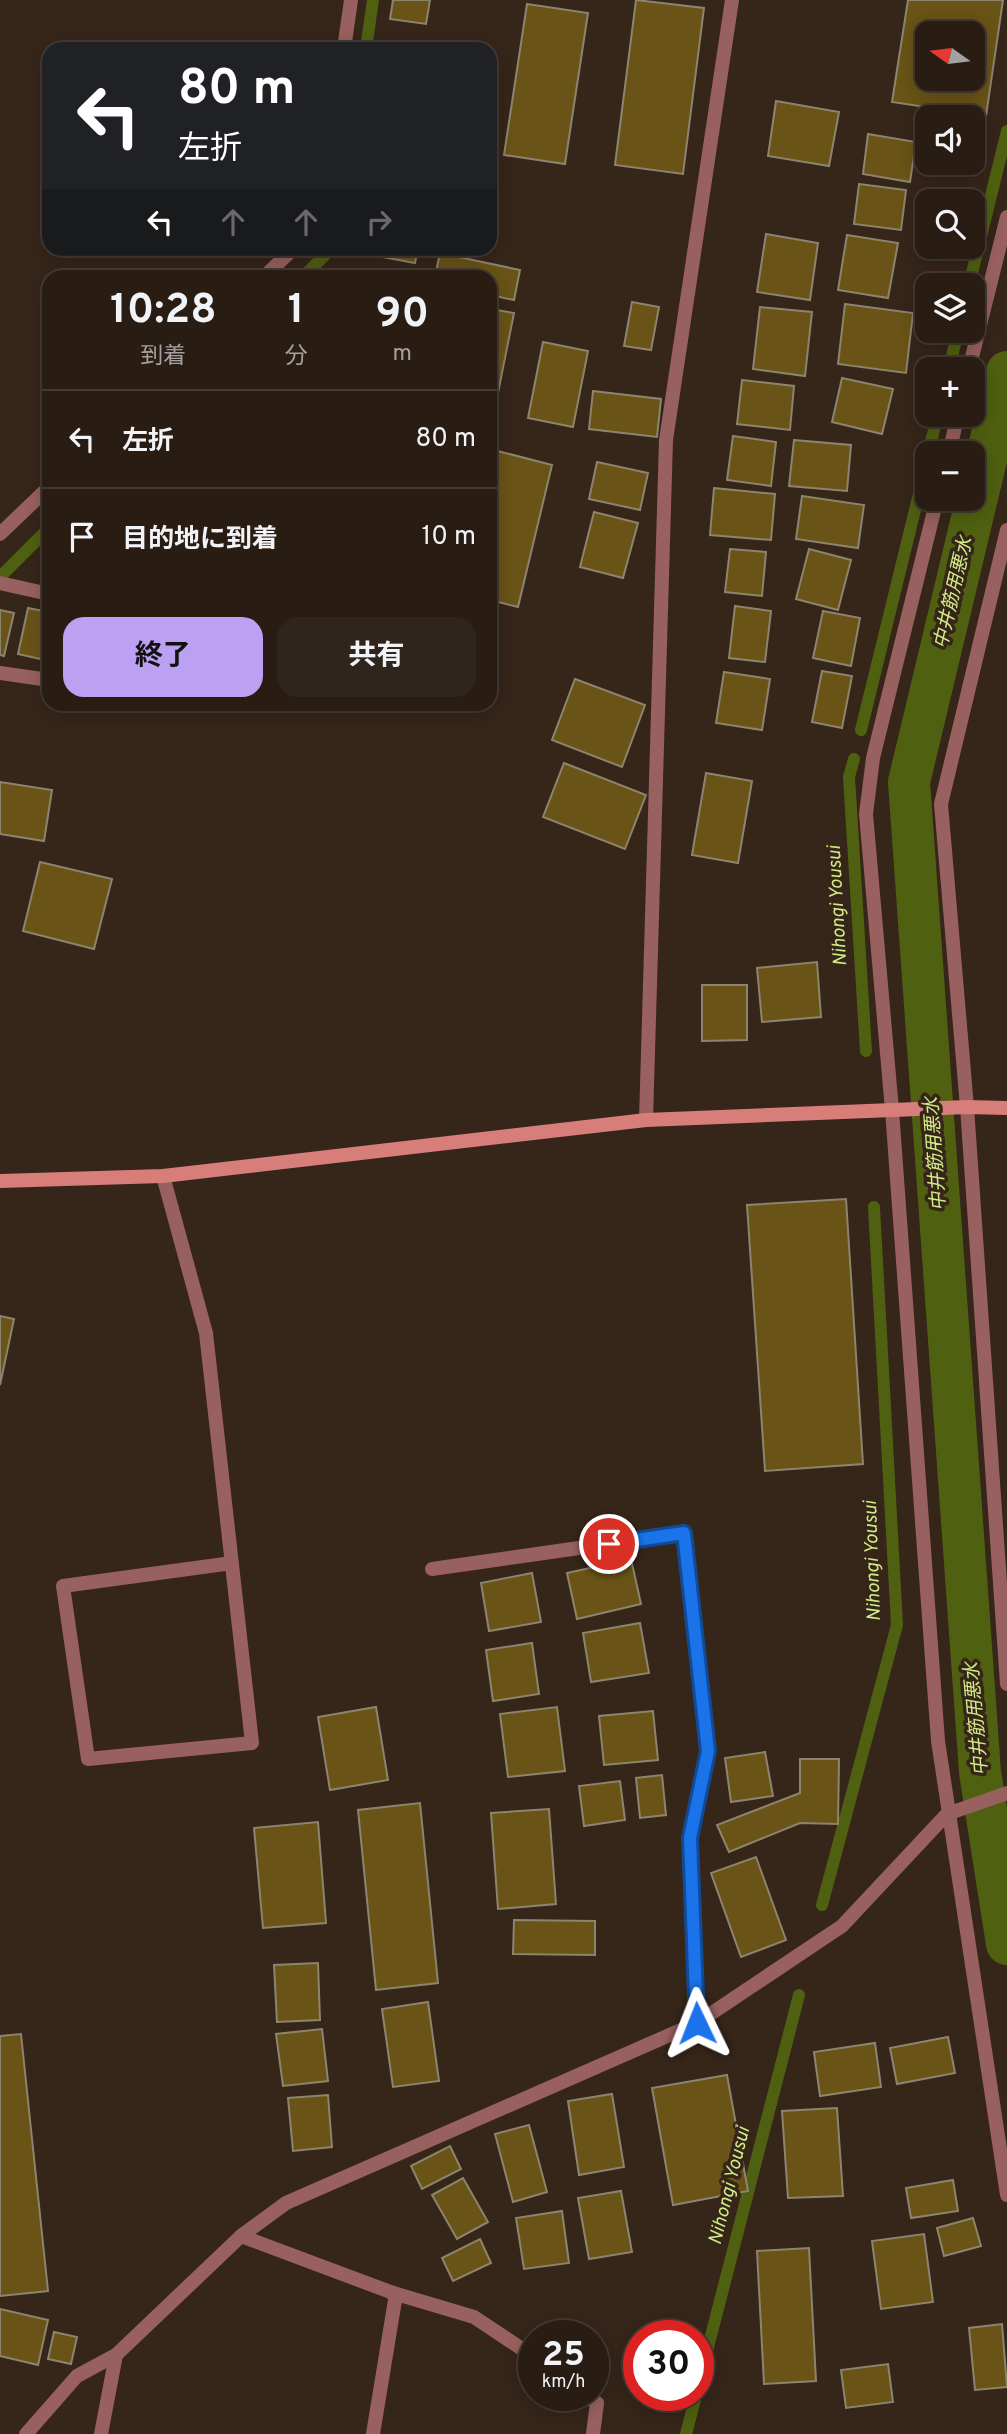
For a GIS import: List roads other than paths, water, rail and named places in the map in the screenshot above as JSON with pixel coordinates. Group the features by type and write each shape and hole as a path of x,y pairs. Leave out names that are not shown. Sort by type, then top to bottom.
{"street":[{"path":"345,42 351,0"},
{"path":"646,1120 666,440 732,0"},
{"path":"973,357 1007,218"},
{"path":"271,270 286,256"},
{"path":"0,534 42,494"},
{"path":"934,511 873,758 866,814 892,1110 938,1741 1007,2195"},
{"path":"1007,530 941,804 967,1107 1007,1684"},
{"path":"0,583 42,592"},
{"path":"0,673 42,679"},
{"path":"0,1181 163,1176 646,1120 967,1107 1007,1108"},
{"path":"163,1176 206,1333 232,1563 252,1743 88,1759 64,1586 232,1563"},
{"path":"432,1569 684,1533 708,1751 690,1838 697,2023"},
{"path":"26,2434 76,2375 116,2355 241,2236 286,2203 697,2023 842,1926 947,1814 1007,1793"},
{"path":"241,2236 396,2294 373,2434"},
{"path":"390,2292 474,2317 518,2346"},
{"path":"101,2434 116,2355"},
{"path":"593,2434 596,2411"}],"waterway":[{"path":"367,42 373,0"},
{"name":"Nihongi Yousui","path":"972,273 1007,131"},
{"path":"310,270 324,256"},
{"name":"Nihongi Yousui","path":"952,357 955,343"},
{"name":"中井筋用悪水","path":"1007,372 909,782 980,1772 1007,1944"},
{"name":"Nihongi Yousui","path":"931,441 935,427"},
{"name":"Nihongi Yousui","path":"861,730 915,510"},
{"path":"0,577 42,535"},
{"name":"Nihongi Yousui","path":"854,759 849,777 866,1051"},
{"name":"Nihongi Yousui","path":"822,1905 897,1625 874,1207"},
{"name":"Nihongi Yousui","path":"714,2324 799,1995"},
{"name":"Nihongi Yousui","path":"686,2434 692,2411"}]}
